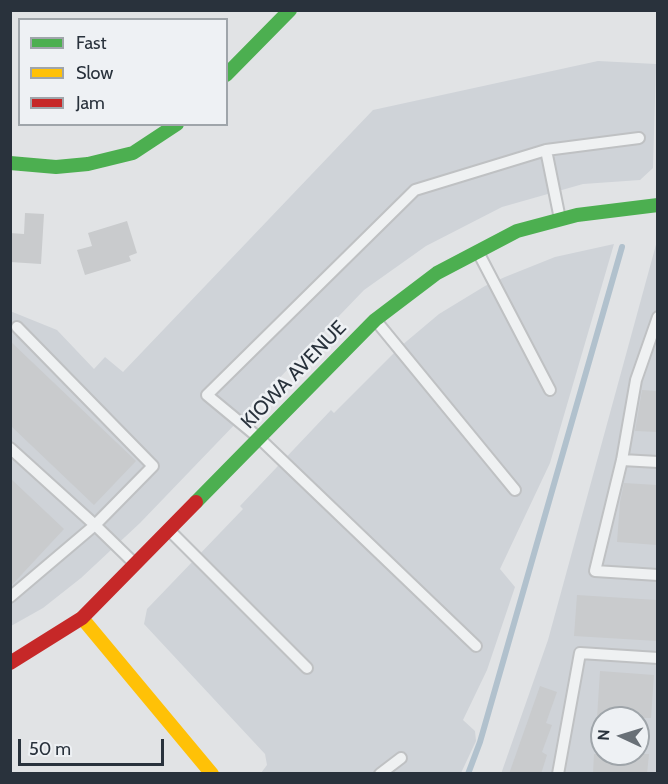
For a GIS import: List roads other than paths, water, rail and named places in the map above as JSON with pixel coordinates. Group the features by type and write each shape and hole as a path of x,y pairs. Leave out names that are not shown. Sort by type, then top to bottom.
{"street":[{"path":"228,73 290,10"},
{"path":"10,163 56,167 88,164 133,153 174,126"},
{"name":"KIOWA AVENUE","path":"10,663 82,618 375,320 437,273 518,231 577,215 657,205"},
{"path":"82,618 212,774"}],"lane":[{"path":"476,646 259,438 207,395 415,190 546,150 639,138"},
{"path":"546,150 560,219"},
{"path":"477,252 550,390"},
{"path":"657,317 636,380 622,460 595,571 657,575"},
{"path":"375,320 515,490"},
{"path":"10,597 95,525 153,466 17,327"},
{"path":"10,448 136,564"},
{"path":"622,460 657,462"},
{"path":"169,530 307,669"},
{"path":"558,774 579,653 657,658"},
{"path":"380,774 401,758"}],"waterway":[{"path":"468,774 480,742 622,247"}]}
